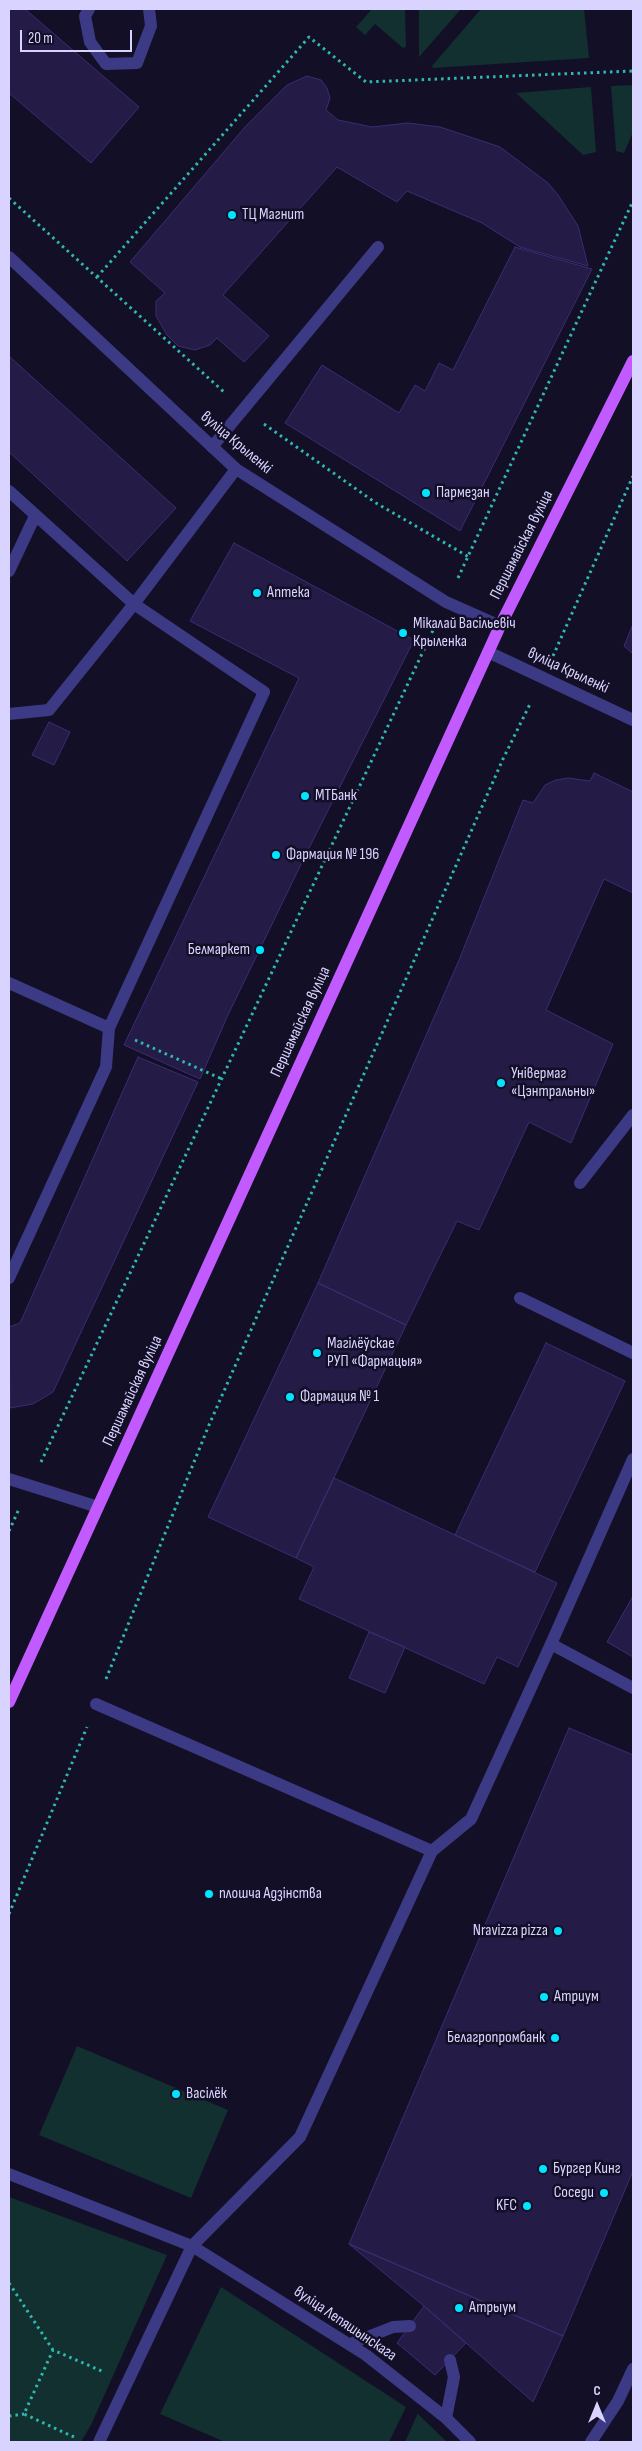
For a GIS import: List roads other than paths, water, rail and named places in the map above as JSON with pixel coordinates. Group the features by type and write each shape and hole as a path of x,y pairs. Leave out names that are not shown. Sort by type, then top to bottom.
{"main road":[{"name":"Першамайская вуліца","path":"9,1702 500,626 633,361"}],"street":[{"path":"89,9 85,16 90,42 106,64 137,63 151,26 149,9"},
{"path":"212,447 378,247"},
{"name":"вуліца Крыленкі","path":"9,256 236,469 446,602 500,626"},
{"path":"9,714 49,710 134,604 236,469"},
{"path":"9,491 134,604 264,692 109,1028 106,1067 9,1278"},
{"path":"9,571 35,516"},
{"name":"вуліца Крыленкі","path":"488,652 633,720"},
{"path":"9,983 109,1028"},
{"path":"580,1183 633,1115"},
{"path":"520,1298 633,1354"},
{"path":"99,2442 192,2246 300,2137 432,1851 471,1819 633,1459"},
{"path":"9,1479 98,1507"},
{"path":"551,1644 633,1688"},
{"path":"96,1704 432,1851"},
{"name":"вуліца Лепяшынскага","path":"9,2174 192,2246 350,2344 446,2418 470,2442"},
{"path":"350,2344 393,2327 410,2326"},
{"path":"446,2418 454,2377 450,2360"},
{"path":"592,2442 618,2401 633,2369"}],"place":[{"name":"ТЦ Магнит","path":"232,215"},
{"name":"Пармезан","path":"426,493"},
{"name":"Аптека","path":"257,593"},
{"name":"Мікалай Васільевіч Крыленка","path":"403,633"},
{"name":"МТБанк","path":"305,796"},
{"name":"Фармация № 196","path":"276,855"},
{"name":"Белмаркет","path":"260,950"},
{"name":"Універмаг «Цэнтральны»","path":"501,1083"},
{"name":"Магілёўскае РУП «Фармацыя»","path":"317,1353"},
{"name":"Фармация № 1","path":"290,1397"},
{"name":"плошча Адзінства","path":"209,1894"},
{"name":"Nravizza pizza","path":"558,1931"},
{"name":"Атриум","path":"544,1997"},
{"name":"Белагропромбанк","path":"555,2038"},
{"name":"Васілёк","path":"176,2094"},
{"name":"Бургер Кинг","path":"543,2169"},
{"name":"Соседи","path":"604,2193"},
{"name":"KFC","path":"527,2206"},
{"name":"Атрыум","path":"459,2308"}]}
